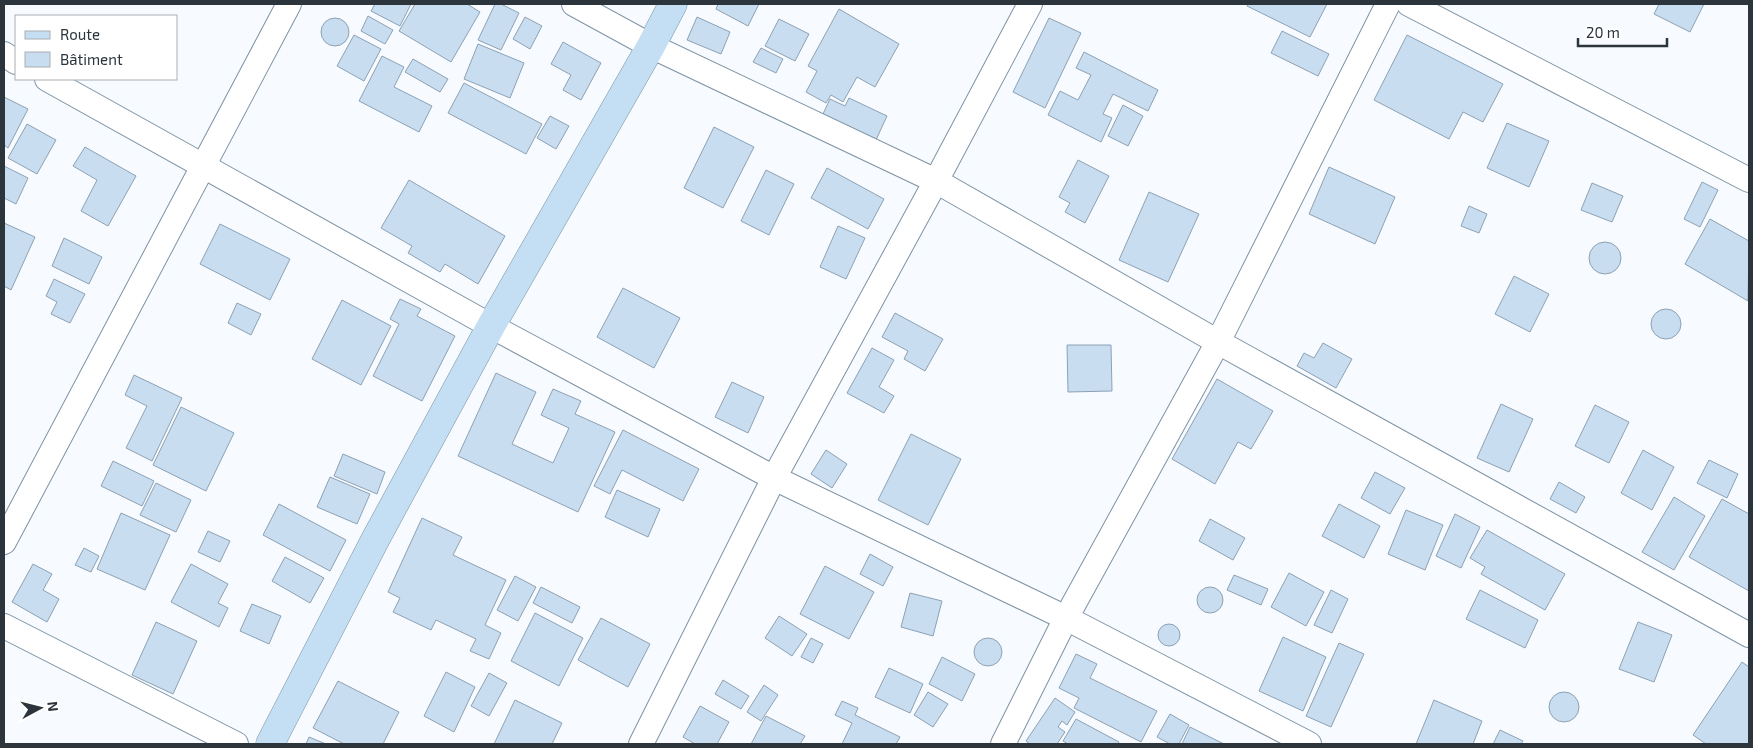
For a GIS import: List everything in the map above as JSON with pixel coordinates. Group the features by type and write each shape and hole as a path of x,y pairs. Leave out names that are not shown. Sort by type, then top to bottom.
{"street":[{"path":"4,542 289,4"},
{"path":"574,4 651,46 936,181 1218,342 1749,635"},
{"path":"270,744 375,540 491,326 651,46 673,4"},
{"path":"641,744 774,478 1030,4"},
{"path":"1004,744 1066,618 1218,342 1388,4"},
{"path":"1409,4 1749,180"},
{"path":"4,54 15,61"},
{"path":"48,80 491,326 774,478 1066,618 1309,744"},
{"path":"4,626 236,744"}],"building":[{"path":"375,4 411,4 400,26 371,11"},
{"path":"415,4 467,4 480,12 451,62 399,31"},
{"path":"495,4 501,4 519,13 501,50 478,40"},
{"path":"718,4 759,4 748,26 716,9"},
{"path":"1248,4 1327,4 1310,37 1247,6"},
{"path":"1659,4 1704,4 1690,32 1654,14"},
{"path":"839,9 899,44 875,87 857,77 843,102 831,95 826,103 806,92 817,71 808,66"},
{"path":"368,16 393,30 385,44 361,31"},
{"path":"525,17 542,26 530,49 513,39"},
{"path":"697,17 730,32 721,54 687,40"},
{"path":"335,18 345,22 349,32 345,42 335,46 325,42 321,32 325,22"},
{"path":"1049,18 1081,33 1045,108 1013,92"},
{"path":"779,19 809,34 795,61 765,46"},
{"path":"1282,31 1329,54 1318,76 1271,53"},
{"path":"354,35 381,49 364,81 337,66"},
{"path":"1407,35 1503,84 1483,122 1463,112 1449,139 1374,100"},
{"path":"563,42 601,63 581,100 563,90 571,75 551,64"},
{"path":"478,44 524,63 510,98 464,79"},
{"path":"761,48 783,59 776,73 753,62"},
{"path":"1084,52 1158,90 1148,111 1113,94 1103,114 1112,118 1101,142 1048,115 1060,91 1078,100 1091,75 1076,68"},
{"path":"382,56 404,67 394,87 432,106 419,132 359,101"},
{"path":"413,59 448,79 440,92 405,72"},
{"path":"464,83 542,124 526,154 448,113"},
{"path":"4,97 28,109 8,148 4,145"},
{"path":"849,98 887,116 875,142 822,116 830,99 845,106"},
{"path":"1123,105 1143,116 1128,146 1108,136"},
{"path":"550,116 569,126 556,149 537,138"},
{"path":"1507,123 1549,141 1529,187 1487,168"},
{"path":"27,124 56,140 37,174 8,158"},
{"path":"714,127 754,147 723,208 684,188"},
{"path":"85,147 136,176 108,226 81,211 97,180 73,166"},
{"path":"1078,160 1109,176 1085,223 1065,212 1070,203 1059,197"},
{"path":"4,166 28,178 16,204 4,198"},
{"path":"1329,167 1395,197 1375,244 1309,214"},
{"path":"827,168 884,199 868,229 811,198"},
{"path":"766,170 794,184 769,235 741,221"},
{"path":"409,180 505,236 478,284 445,264 440,272 408,253 412,246 381,228"},
{"path":"1702,182 1718,190 1700,227 1684,219"},
{"path":"1592,183 1623,196 1612,222 1581,210"},
{"path":"1149,192 1199,214 1168,282 1119,260"},
{"path":"1469,206 1487,214 1479,233 1461,226"},
{"path":"1710,219 1749,241 1748,301 1685,264"},
{"path":"4,223 35,237 11,290 4,286"},
{"path":"220,224 290,259 270,300 200,264"},
{"path":"838,226 865,238 846,279 820,267"},
{"path":"64,238 102,257 89,284 52,266"},
{"path":"1605,242 1611,243 1616,247 1620,252 1620,264 1616,269 1611,273 1605,274 1599,273 1594,269 1590,264 1589,258 1590,252 1594,247 1599,243"},
{"path":"1514,276 1549,294 1530,332 1495,314"},
{"path":"54,279 85,294 70,323 51,314 57,302 46,296"},
{"path":"623,288 680,318 654,368 597,337"},
{"path":"400,299 421,309 417,316 455,336 422,401 373,376 399,324 390,319"},
{"path":"342,300 391,326 361,385 312,359"},
{"path":"237,303 261,314 251,335 228,323"},
{"path":"1666,309 1672,310 1680,318 1680,330 1672,338 1666,339 1660,338 1652,330 1651,324 1652,318 1660,310"},
{"path":"895,313 943,339 925,371 904,359 908,351 882,337"},
{"path":"1323,343 1352,359 1336,388 1297,366 1304,353 1314,358"},
{"path":"1067,345 1111,345 1112,391 1068,392"},
{"path":"872,348 894,360 879,387 894,396 884,413 847,393"},
{"path":"496,373 536,392 512,444 553,463 569,428 541,415 553,389 581,401 575,414 615,432 578,512 458,456"},
{"path":"134,375 182,398 152,461 126,448 147,406 125,395"},
{"path":"1217,379 1273,411 1251,449 1238,442 1215,484 1172,459"},
{"path":"732,382 764,397 748,433 715,417"},
{"path":"1501,404 1533,419 1509,472 1477,458"},
{"path":"1595,405 1629,422 1609,463 1575,446"},
{"path":"181,407 234,433 206,491 153,465"},
{"path":"623,430 699,469 683,501 622,470 610,494 594,486"},
{"path":"911,434 961,459 928,525 878,500"},
{"path":"826,450 847,464 832,488 811,474"},
{"path":"1643,450 1674,467 1652,510 1621,493"},
{"path":"343,454 385,472 377,494 334,476"},
{"path":"1709,460 1738,474 1727,498 1697,483"},
{"path":"113,461 154,481 142,506 101,486"},
{"path":"1375,472 1405,488 1390,514 1361,498"},
{"path":"330,477 370,494 357,524 317,507"},
{"path":"1559,482 1585,497 1576,513 1550,499"},
{"path":"156,483 191,500 176,532 140,515"},
{"path":"617,490 660,509 648,537 605,517"},
{"path":"1674,497 1705,516 1674,570 1642,552"},
{"path":"1722,499 1749,514 1749,591 1689,557"},
{"path":"279,504 346,540 330,571 263,535"},
{"path":"1339,504 1380,526 1364,558 1322,536"},
{"path":"1406,510 1443,525 1425,570 1388,554"},
{"path":"121,513 170,535 145,590 97,569"},
{"path":"1455,514 1480,527 1461,568 1436,556"},
{"path":"422,518 462,537 453,555 506,580 485,625 501,633 489,659 470,651 476,639 436,620 431,630 393,612 400,598 388,592"},
{"path":"1210,519 1245,538 1233,560 1199,541"},
{"path":"1487,530 1565,574 1545,610 1481,574 1485,567 1470,558"},
{"path":"208,531 230,541 220,562 198,552"},
{"path":"84,548 99,556 91,572 75,565"},
{"path":"870,554 893,567 883,586 860,574"},
{"path":"285,557 324,578 310,603 272,581"},
{"path":"33,564 52,574 43,590 59,599 47,622 12,602"},
{"path":"191,564 228,584 218,603 228,608 219,627 171,602"},
{"path":"825,566 874,592 849,639 800,614"},
{"path":"1289,573 1324,592 1306,626 1271,607"},
{"path":"1234,575 1268,589 1261,605 1227,590"},
{"path":"515,576 536,587 518,621 497,610"},
{"path":"541,587 580,607 572,623 533,603"},
{"path":"1210,587 1219,591 1223,600 1219,609 1210,613 1201,609 1197,600 1201,591"},
{"path":"1331,590 1348,599 1332,633 1314,625"},
{"path":"1480,590 1538,620 1525,648 1466,619"},
{"path":"910,593 942,601 933,636 901,627"},
{"path":"252,604 281,616 269,644 240,631"},
{"path":"535,613 583,638 559,686 511,661"},
{"path":"779,616 807,634 792,656 765,638"},
{"path":"601,618 650,644 628,687 578,660"},
{"path":"156,622 197,641 173,694 132,675"},
{"path":"1638,622 1672,635 1654,682 1619,669"},
{"path":"1169,624 1177,627 1180,635 1177,643 1169,646 1161,643 1158,635 1161,627"},
{"path":"1283,637 1326,657 1303,711 1259,691"},
{"path":"811,638 823,644 813,663 801,657"},
{"path":"988,638 998,642 1002,652 998,662 988,666 978,662 974,652 978,642"},
{"path":"1339,643 1364,654 1331,727 1306,716"},
{"path":"1076,654 1097,664 1090,678 1157,711 1141,742 1074,708 1079,698 1059,688"},
{"path":"942,657 975,674 962,701 929,684"},
{"path":"1742,662 1749,667 1749,744 1706,744 1693,735"},
{"path":"889,668 923,684 910,713 875,697"},
{"path":"446,672 475,687 454,732 424,716"},
{"path":"489,673 507,683 489,716 471,706"},
{"path":"723,680 749,696 741,709 715,694"},
{"path":"338,681 399,712 383,744 344,744 313,728"},
{"path":"764,685 778,695 761,721 747,712"},
{"path":"928,692 948,704 933,727 914,715"},
{"path":"1564,692 1575,696 1579,707 1575,718 1564,722 1553,718 1549,707 1553,696"},
{"path":"1055,698 1075,712 1067,725 1062,721 1058,727 1065,732 1057,744 1030,744 1026,741"},
{"path":"515,700 562,723 552,744 494,744"},
{"path":"1434,700 1482,721 1473,744 1416,744"},
{"path":"842,701 858,708 855,715 900,737 896,744 842,744 852,723 835,715"},
{"path":"700,706 729,722 717,744 695,744 683,737"},
{"path":"1170,714 1189,725 1179,744 1170,744 1157,737"},
{"path":"766,716 805,736 800,744 751,744"},
{"path":"1076,719 1119,742 1118,744 1068,744 1063,741"},
{"path":"1190,727 1224,744 1182,744"},
{"path":"1500,730 1523,741 1521,744 1493,744"},
{"path":"309,737 326,744 306,744"}]}
